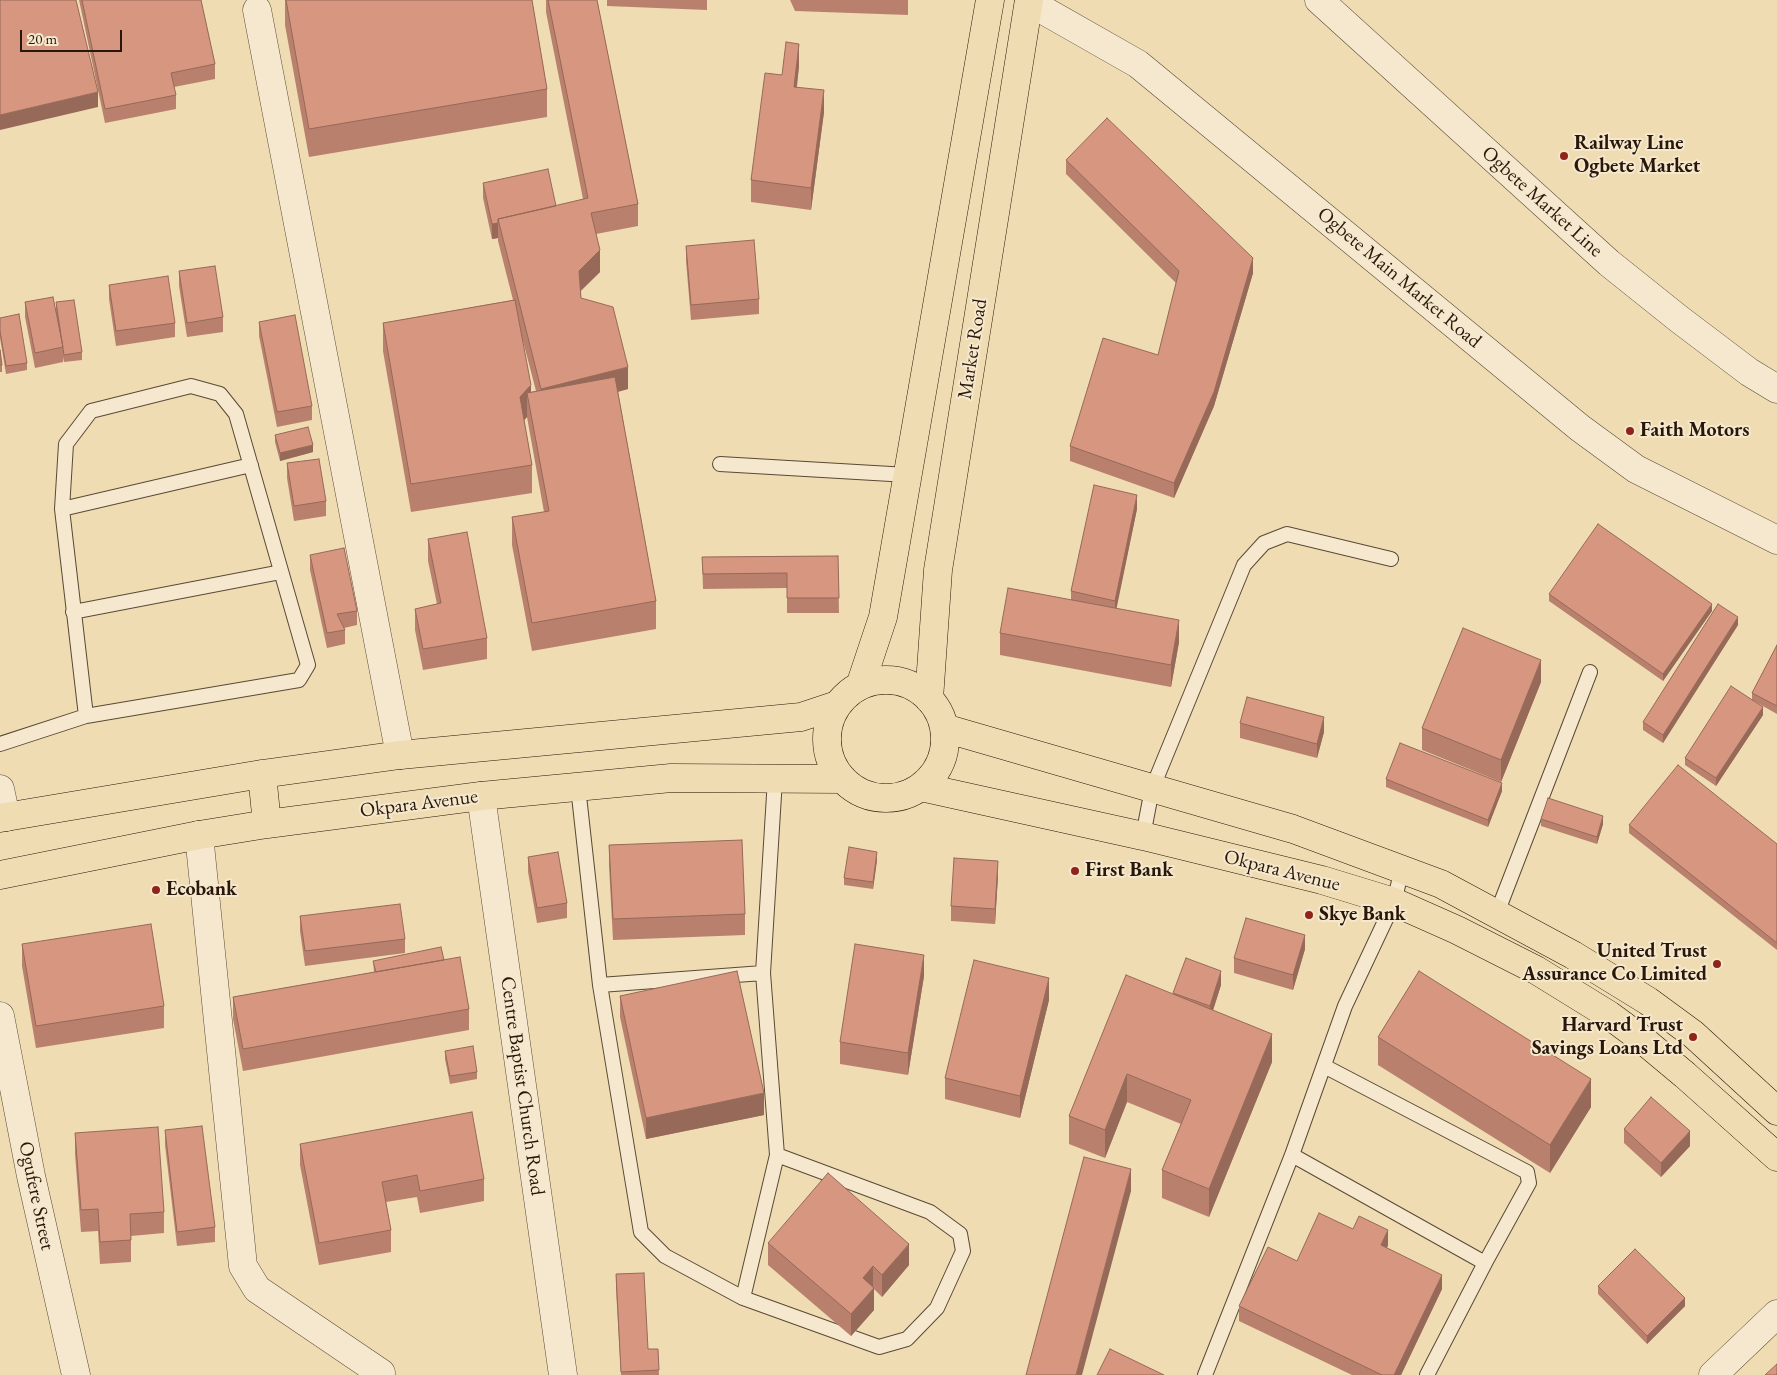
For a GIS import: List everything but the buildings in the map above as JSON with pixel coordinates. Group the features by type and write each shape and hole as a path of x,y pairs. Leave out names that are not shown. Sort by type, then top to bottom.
{"main road":[{"name":"Market Road","path":"860,686 883,617 990,0"},
{"name":"Market Road","path":"929,700 938,570 1029,1"},
{"path":"878,681 897,681 915,688 929,700 938,713 944,728 945,745 941,761 933,775 921,787 909,794 895,798 881,798 867,795 843,779 832,763 826,743 829,723 837,706 847,694 860,686 878,681"},
{"path":"3,817 262,774 400,755 801,717 837,706"},
{"name":"Okpara Avenue","path":"944,728 1293,829 1441,884 1602,972 1648,1001 1693,1034 1777,1111"},
{"path":"262,774 267,824"},
{"name":"Okpara Avenue","path":"0,875 199,835 267,824 481,796 672,778 843,779"},
{"name":"Okpara Avenue","path":"921,787 1143,836 1322,880 1394,902 1457,930 1536,970 1609,1016 1643,1040 1777,1157"},
{"path":"1715,1101 1741,1077"}],"street":[{"name":"Ogbete Market Line","path":"1319,0 1609,263 1686,325 1749,372 1777,389"},
{"name":"Ogbete Main Market Road","path":"1029,1 1138,64 1580,428 1636,469 1777,540"},
{"path":"257,10 400,755"},
{"path":"0,789 3,817"},
{"name":"Centre Baptist Church Road","path":"481,796 562,1375"},
{"path":"199,835 243,1266 257,1289 381,1372"},
{"name":"Ogufere Street","path":"0,1016 31,1176 76,1375"},
{"path":"1713,1375 1777,1314"}],"lane":[{"path":"0,744 86,716 299,680 308,665 236,414 220,394 191,386 91,411 66,444 62,509 86,716"},
{"path":"720,464 908,475"},
{"path":"62,509 250,465"},
{"path":"1143,836 1152,789 1244,565 1264,543 1287,534 1391,559"},
{"path":"73,612 281,572"},
{"path":"1497,913 1590,672"},
{"path":"743,1298 776,1155 763,973 775,779"},
{"path":"578,787 600,985 641,1232 665,1256 743,1298 879,1347 907,1339 937,1308 963,1251 960,1234 930,1212 776,1155"},
{"path":"1205,1375 1292,1155 1346,1006 1394,902 1402,869"},
{"path":"600,985 763,973"},
{"path":"1324,1066 1527,1172 1530,1183 1485,1262 1427,1375"},
{"path":"1292,1155 1485,1262"}],"place":[{"name":"Railway Line Ogbete Market","path":"1564,156"},
{"name":"Faith Motors","path":"1630,431"},
{"name":"First Bank","path":"1075,871"},
{"name":"Ecobank","path":"156,890"},
{"name":"Skye Bank","path":"1309,915"},
{"name":"United Trust Assurance Co Limited","path":"1717,964"},
{"name":"Harvard Trust Savings Loans Ltd","path":"1693,1037"}]}
